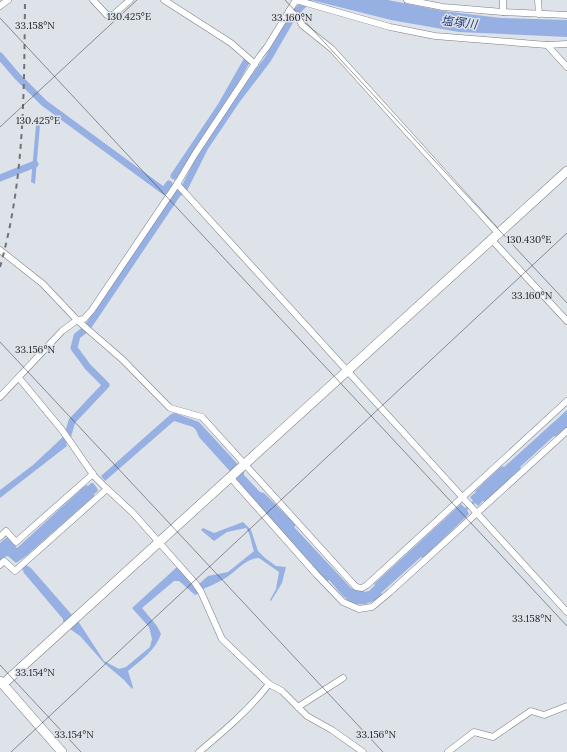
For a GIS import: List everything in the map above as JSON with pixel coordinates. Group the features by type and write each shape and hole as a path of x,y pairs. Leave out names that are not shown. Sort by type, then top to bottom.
{"street":[{"path":"0,6 8,0"},
{"path":"93,0 107,15 113,15 130,0"},
{"path":"164,0 231,43 255,64"},
{"path":"0,397 62,331 77,320 84,319 92,310 267,48 296,0 390,26 435,36 547,44 567,44"},
{"path":"407,0 443,7 567,15"},
{"path":"503,0 503,12"},
{"path":"538,0 539,14"},
{"path":"289,11 297,16 302,25 332,49 567,321"},
{"path":"547,44 567,67"},
{"path":"62,752 2,683 67,627 567,170"},
{"path":"177,184 567,612"},
{"path":"0,250 43,284 77,320 123,360 170,408 202,416 356,587 362,588 367,585 567,401"},
{"path":"19,378 62,430 93,474 133,513 195,583 201,592 222,639 269,684 282,691 307,716 332,730 359,751"},
{"path":"230,477 337,596 343,602 359,609 372,607 390,592 567,431"},
{"path":"0,537 6,531 16,542 93,474"},
{"path":"0,565 4,561 15,571 106,488"},
{"path":"298,707 342,678"},
{"path":"199,752 236,720 259,697 269,684"},
{"path":"448,752 474,732 493,737 530,710 544,715 567,706"}],"water":[{"name":"塩塚川","path":"311,0 388,0 443,11 501,18 567,20 567,37 459,32 391,20"},
{"path":"36,125 40,125 35,184 31,182"},
{"path":"567,410 567,427 556,437 554,436 520,467 521,469 485,501 478,506 475,503 467,510 469,514 423,558 421,557 381,593 382,595 374,601 365,604 356,604 346,600 347,599 329,580 327,582 239,484 236,478 199,437 193,427 174,421 105,481 101,476 171,414 175,413 199,422 244,471 244,475 296,525 294,527 351,588 364,592 369,591 375,585 374,584 461,504 465,508 473,501 470,497 476,492 475,491"},
{"path":"63,437 67,446 0,498 0,490 33,465"},
{"path":"93,483 98,491 94,494 94,496 26,556 16,563 8,556 0,560 0,543 7,537 17,548 86,485 88,486"},
{"path":"243,522 251,530 258,551 276,566 286,567 282,583 271,601 270,600 276,589 279,572 259,558 249,560 224,579 206,588 203,589 199,584 208,576 228,572 254,551 246,528 227,532 214,541 201,530 203,528 214,533"},
{"path":"26,565 31,568 72,615 65,623 24,573 22,568"},
{"path":"177,567 200,593 195,595 179,581 174,581 142,608 157,626 161,634 155,645 143,659 128,671 133,687 132,689 104,663 80,636 70,629 78,621 104,661 119,669 126,667 150,647 152,639 149,627 132,608"}],"waterway":[{"path":"63,442 67,438 72,421 106,385 88,367 74,348 77,336 87,328 178,193 183,191 205,147 236,101 268,59 294,14 308,0"},
{"path":"0,56 17,76 44,103 164,191 169,184"},
{"path":"174,176 221,106 246,62"},
{"path":"0,178 35,164"}],"railway":[{"path":"0,267 8,234 19,168 22,135 25,0"}]}
